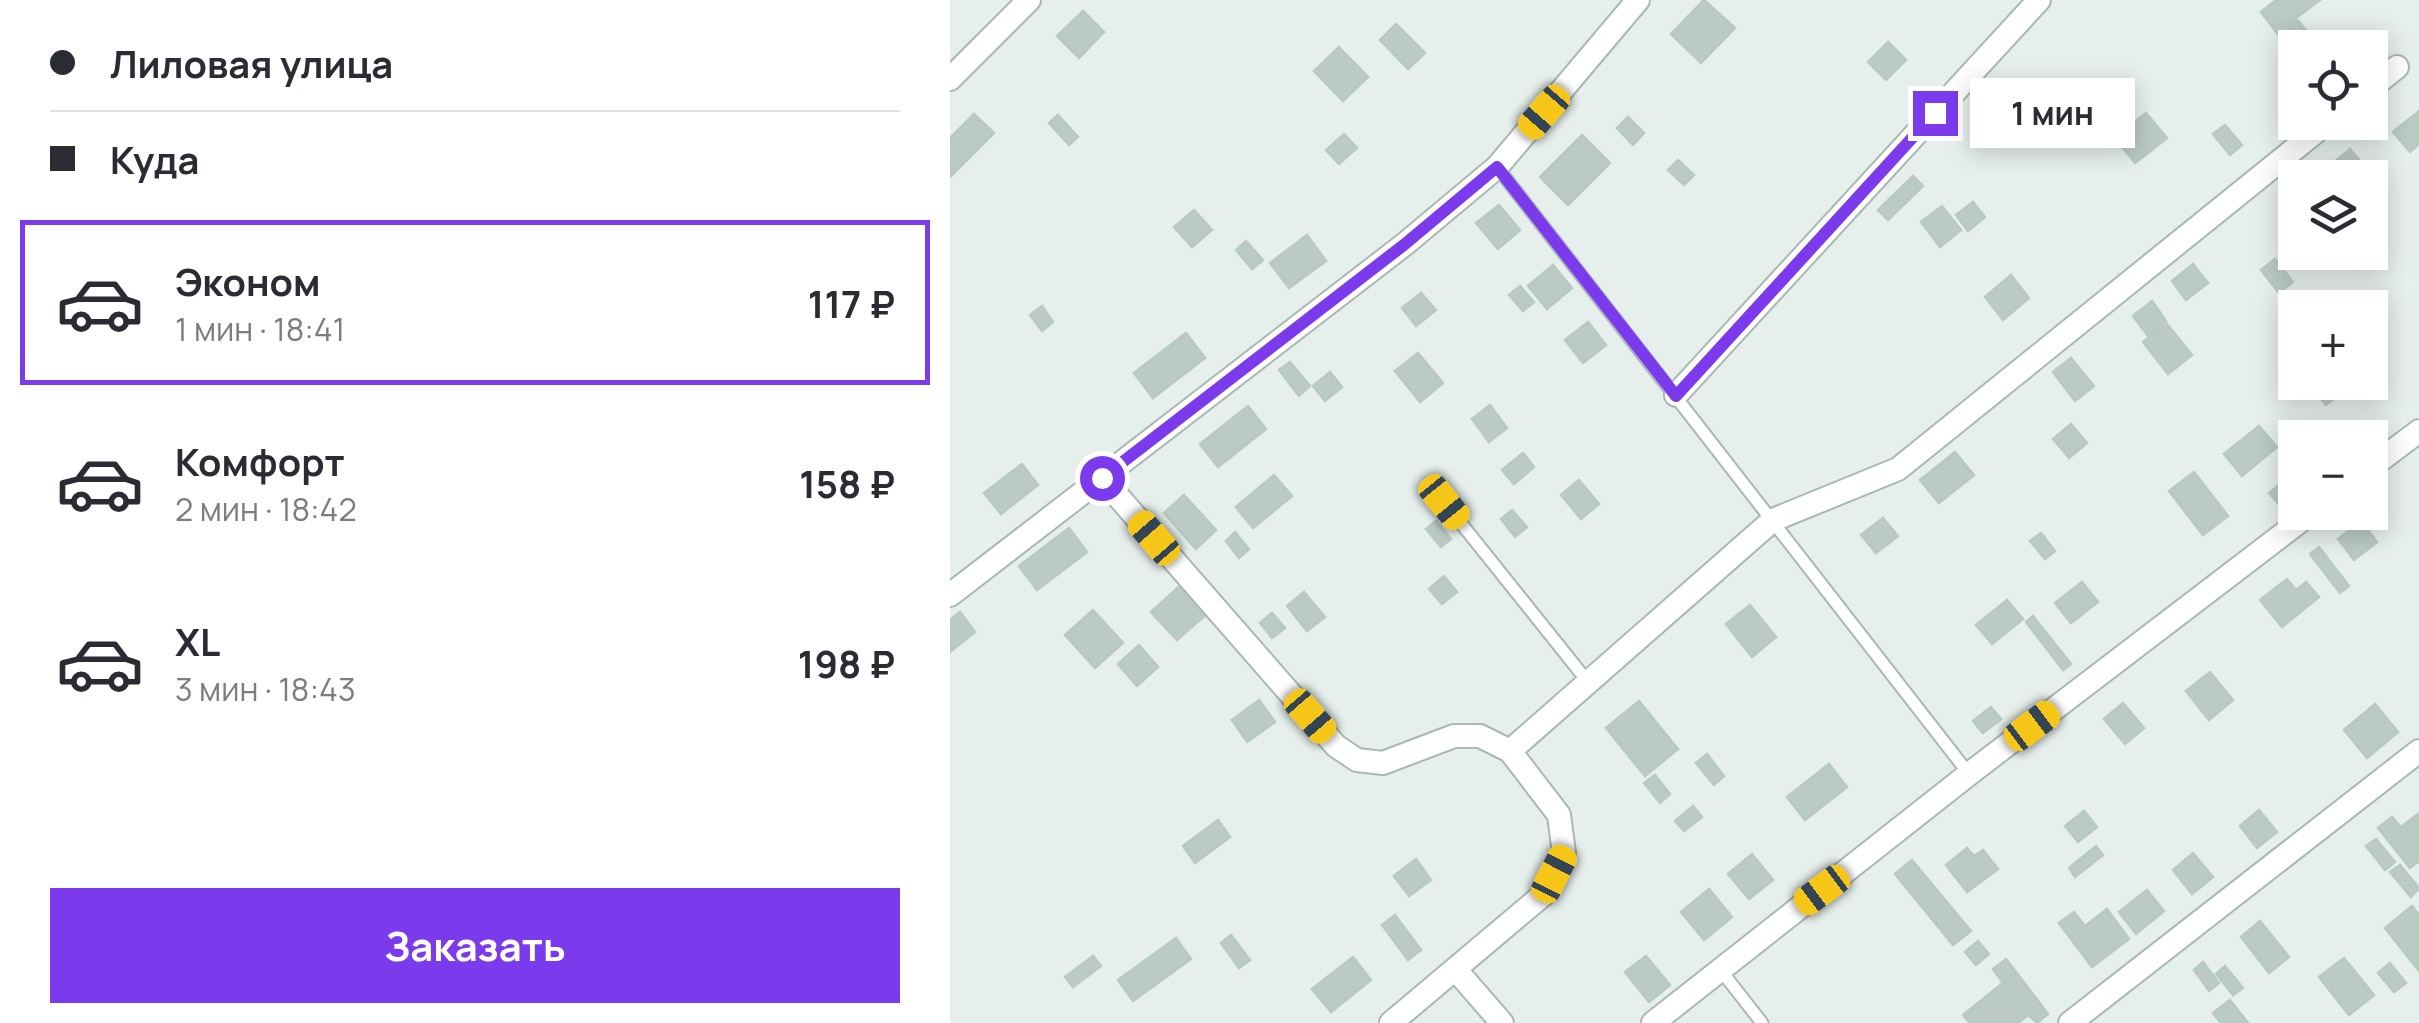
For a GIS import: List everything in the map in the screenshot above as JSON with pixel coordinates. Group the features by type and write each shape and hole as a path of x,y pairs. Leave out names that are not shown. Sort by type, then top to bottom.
{"street":[{"path":"950,78 1029,0"},
{"path":"950,595 1405,244 1497,167 1638,0"},
{"path":"1676,396 2039,0"},
{"path":"2388,74 2397,67"},
{"path":"1510,750 1773,520 1898,469 2306,140"},
{"path":"2388,454 2419,431"},
{"path":"1102,478 1336,746 1357,760 1383,763 1454,736 1480,736 1510,750 1559,815 1564,853 1544,894 1390,1023"},
{"path":"1652,1023 2289,530"},
{"path":"2070,1023 2419,751"},
{"path":"1456,970 1502,1023"}],"lane":[{"path":"1497,167 1970,774"},
{"path":"1444,502 1588,682"},
{"path":"1719,968 1762,1023"}],"building":[{"path":"1704,0 1735,28 1701,63 1671,34"},
{"path":"2276,0 2320,0 2296,18 2306,30 2278,30 2278,34 2261,12"},
{"path":"1083,11 1104,32 1079,58 1057,36"},
{"path":"1396,24 1425,53 1408,69 1380,40"},
{"path":"1888,42 1906,60 1886,80 1868,62"},
{"path":"1339,47 1368,77 1343,101 1314,71"},
{"path":"2419,111 2419,144 2410,152 2393,132"},
{"path":"2146,113 2167,138 2135,163 2115,138"},
{"path":"974,114 994,133 950,177 950,138"},
{"path":"1058,115 1078,137 1069,145 1049,123"},
{"path":"1628,117 1644,133 1633,145 1617,128"},
{"path":"2225,125 2242,145 2230,155 2213,134"},
{"path":"1344,134 1357,148 1339,164 1326,150"},
{"path":"1582,135 1610,163 1568,205 1540,177"},
{"path":"2350,149 2359,160 2337,160"},
{"path":"1678,160 1694,175 1684,185 1668,170"},
{"path":"1913,176 1923,186 1888,220 1878,210"},
{"path":"1973,202 1985,217 1968,231 1956,215"},
{"path":"1499,205 1520,230 1498,249 1476,223"},
{"path":"1942,206 1961,230 1940,247 1921,222"},
{"path":"1194,210 1212,230 1192,247 1174,227"},
{"path":"1307,235 1326,261 1289,288 1270,263"},
{"path":"1246,241 1263,260 1252,269 1236,250"},
{"path":"2275,259 2278,270 2284,270 2293,282 2278,292 2261,270"},
{"path":"2193,264 2208,283 2186,300 2172,281"},
{"path":"1553,265 1572,288 1547,309 1528,286"},
{"path":"2011,275 2029,298 2003,320 1985,297"},
{"path":"1520,286 1534,302 1523,311 1509,295"},
{"path":"1421,293 1436,310 1416,326 1402,308"},
{"path":"2152,301 2166,321 2148,336 2133,316"},
{"path":"1042,306 1053,322 1042,331 1030,315"},
{"path":"1588,322 1606,345 1583,363 1565,340"},
{"path":"2167,324 2192,355 2168,374 2143,342"},
{"path":"1186,333 1205,358 1153,398 1134,373"},
{"path":"1418,353 1443,383 1420,402 1395,371"},
{"path":"2071,358 2094,386 2075,401 2053,372"},
{"path":"1290,362 1310,386 1299,396 1279,370"},
{"path":"1330,372 1342,387 1325,401 1313,386"},
{"path":"1490,405 1507,428 1489,442 1472,419"},
{"path":"1248,406 1266,429 1218,467 1200,444"},
{"path":"2071,424 2087,443 2069,458 2053,439"},
{"path":"2259,426 2277,447 2242,476 2224,454"},
{"path":"1955,452 1974,475 1939,503 1920,480"},
{"path":"1523,453 1534,467 1514,484 1502,470"},
{"path":"1022,464 1038,485 1001,514 984,493"},
{"path":"2194,472 2228,516 2203,535 2169,491"},
{"path":"1274,475 1292,496 1253,528 1236,507"},
{"path":"1579,480 1599,504 1581,519 1561,495"},
{"path":"2278,486 2278,503 2269,493"},
{"path":"1184,495 1216,530 1196,549 1164,513"},
{"path":"1512,510 1527,527 1515,537 1501,519"},
{"path":"1883,518 1898,536 1876,553 1861,535"},
{"path":"1436,521 1451,539 1441,547 1426,529"},
{"path":"1069,528 1087,552 1037,590 1019,566"},
{"path":"2350,530 2368,530 2377,542 2354,560 2338,539"},
{"path":"1235,532 1249,549 1239,558 1226,541"},
{"path":"2041,533 2055,551 2045,559 2030,541"},
{"path":"2319,547 2349,586 2340,593 2310,554"},
{"path":"1444,576 1457,592 1442,604 1429,589"},
{"path":"2287,579 2296,590 2306,582 2319,597 2282,627 2260,600"},
{"path":"2082,582 2098,602 2071,623 2055,603"},
{"path":"1183,583 1209,612 1177,640 1151,612"},
{"path":"1304,592 1325,617 1307,631 1287,606"},
{"path":"2007,600 2023,619 1992,644 1976,625"},
{"path":"1750,605 1776,637 1752,657 1726,624"},
{"path":"1093,610 1123,643 1095,668 1065,635"},
{"path":"960,612 975,632 950,652 950,620"},
{"path":"1272,613 1285,628 1272,638 1260,623"},
{"path":"2033,616 2071,664 2063,670 2026,622"},
{"path":"1139,645 1158,667 1137,686 1118,664"},
{"path":"2210,672 2233,700 2209,720 2186,691"},
{"path":"1259,700 1275,722 1247,742 1232,720"},
{"path":"1639,701 1678,749 1645,776 1606,728"},
{"path":"2123,703 2144,728 2125,744 2104,719"},
{"path":"2375,704 2398,732 2367,758 2344,730"},
{"path":"1991,707 2001,719 1983,733 1973,721"},
{"path":"1707,754 1724,776 1714,785 1696,763"},
{"path":"1829,764 1847,787 1805,820 1787,797"},
{"path":"1655,775 1670,794 1660,803 1644,783"},
{"path":"1693,806 1702,817 1684,831 1675,821"},
{"path":"2259,810 2277,832 2257,848 2240,826"},
{"path":"2084,811 2097,827 2078,842 2065,826"},
{"path":"2419,813 2419,861 2410,868 2378,828 2392,817 2401,827"},
{"path":"1218,820 1230,837 1195,863 1183,846"},
{"path":"2376,839 2395,862 2385,870 2366,846"},
{"path":"2096,846 2103,855 2075,877 2069,868"},
{"path":"1967,848 1974,856 1983,850 1998,869 1967,892 1946,865"},
{"path":"2193,853 2213,877 2192,894 2173,870"},
{"path":"1752,854 1773,880 1749,899 1728,874"},
{"path":"1416,859 1431,880 1409,896 1394,876"},
{"path":"1912,860 1971,931 1953,945 1895,874"},
{"path":"2400,865 2419,888 2411,897 2390,872"},
{"path":"1709,889 1732,917 1704,940 1681,912"},
{"path":"2147,890 2164,911 2136,934 2119,912"},
{"path":"2412,906 2419,915 2419,971 2385,928"},
{"path":"2107,909 2129,939 2092,967 2059,923 2074,912 2085,926"},
{"path":"1395,915 1421,950 1408,960 1382,925"},
{"path":"2260,921 2289,957 2269,973 2241,937"},
{"path":"1231,935 1250,960 1239,968 1221,943"},
{"path":"1176,938 1191,959 1133,1001 1118,980"},
{"path":"1978,941 1989,954 1976,965 1965,952"},
{"path":"1093,956 1101,966 1073,987 1065,977"},
{"path":"1646,956 1670,985 1649,1002 1625,972"},
{"path":"1353,957 1371,980 1331,1012 1312,989"},
{"path":"2344,958 2374,995 2349,1015 2319,977"},
{"path":"2006,959 2048,1014 2037,1023 2028,1015 2018,1023 1970,1023 1963,1015 2003,983 1993,969"},
{"path":"2203,962 2219,983 2209,991 2194,970"},
{"path":"2390,963 2406,983 2394,992 2378,973"},
{"path":"2225,966 2243,988 2233,995 2216,974"},
{"path":"2230,1000 2248,1023 2221,1023 2213,1013"}],"route":[{"path":"1102,478 1405,244 1497,167 1676,396 1935,113"}]}
